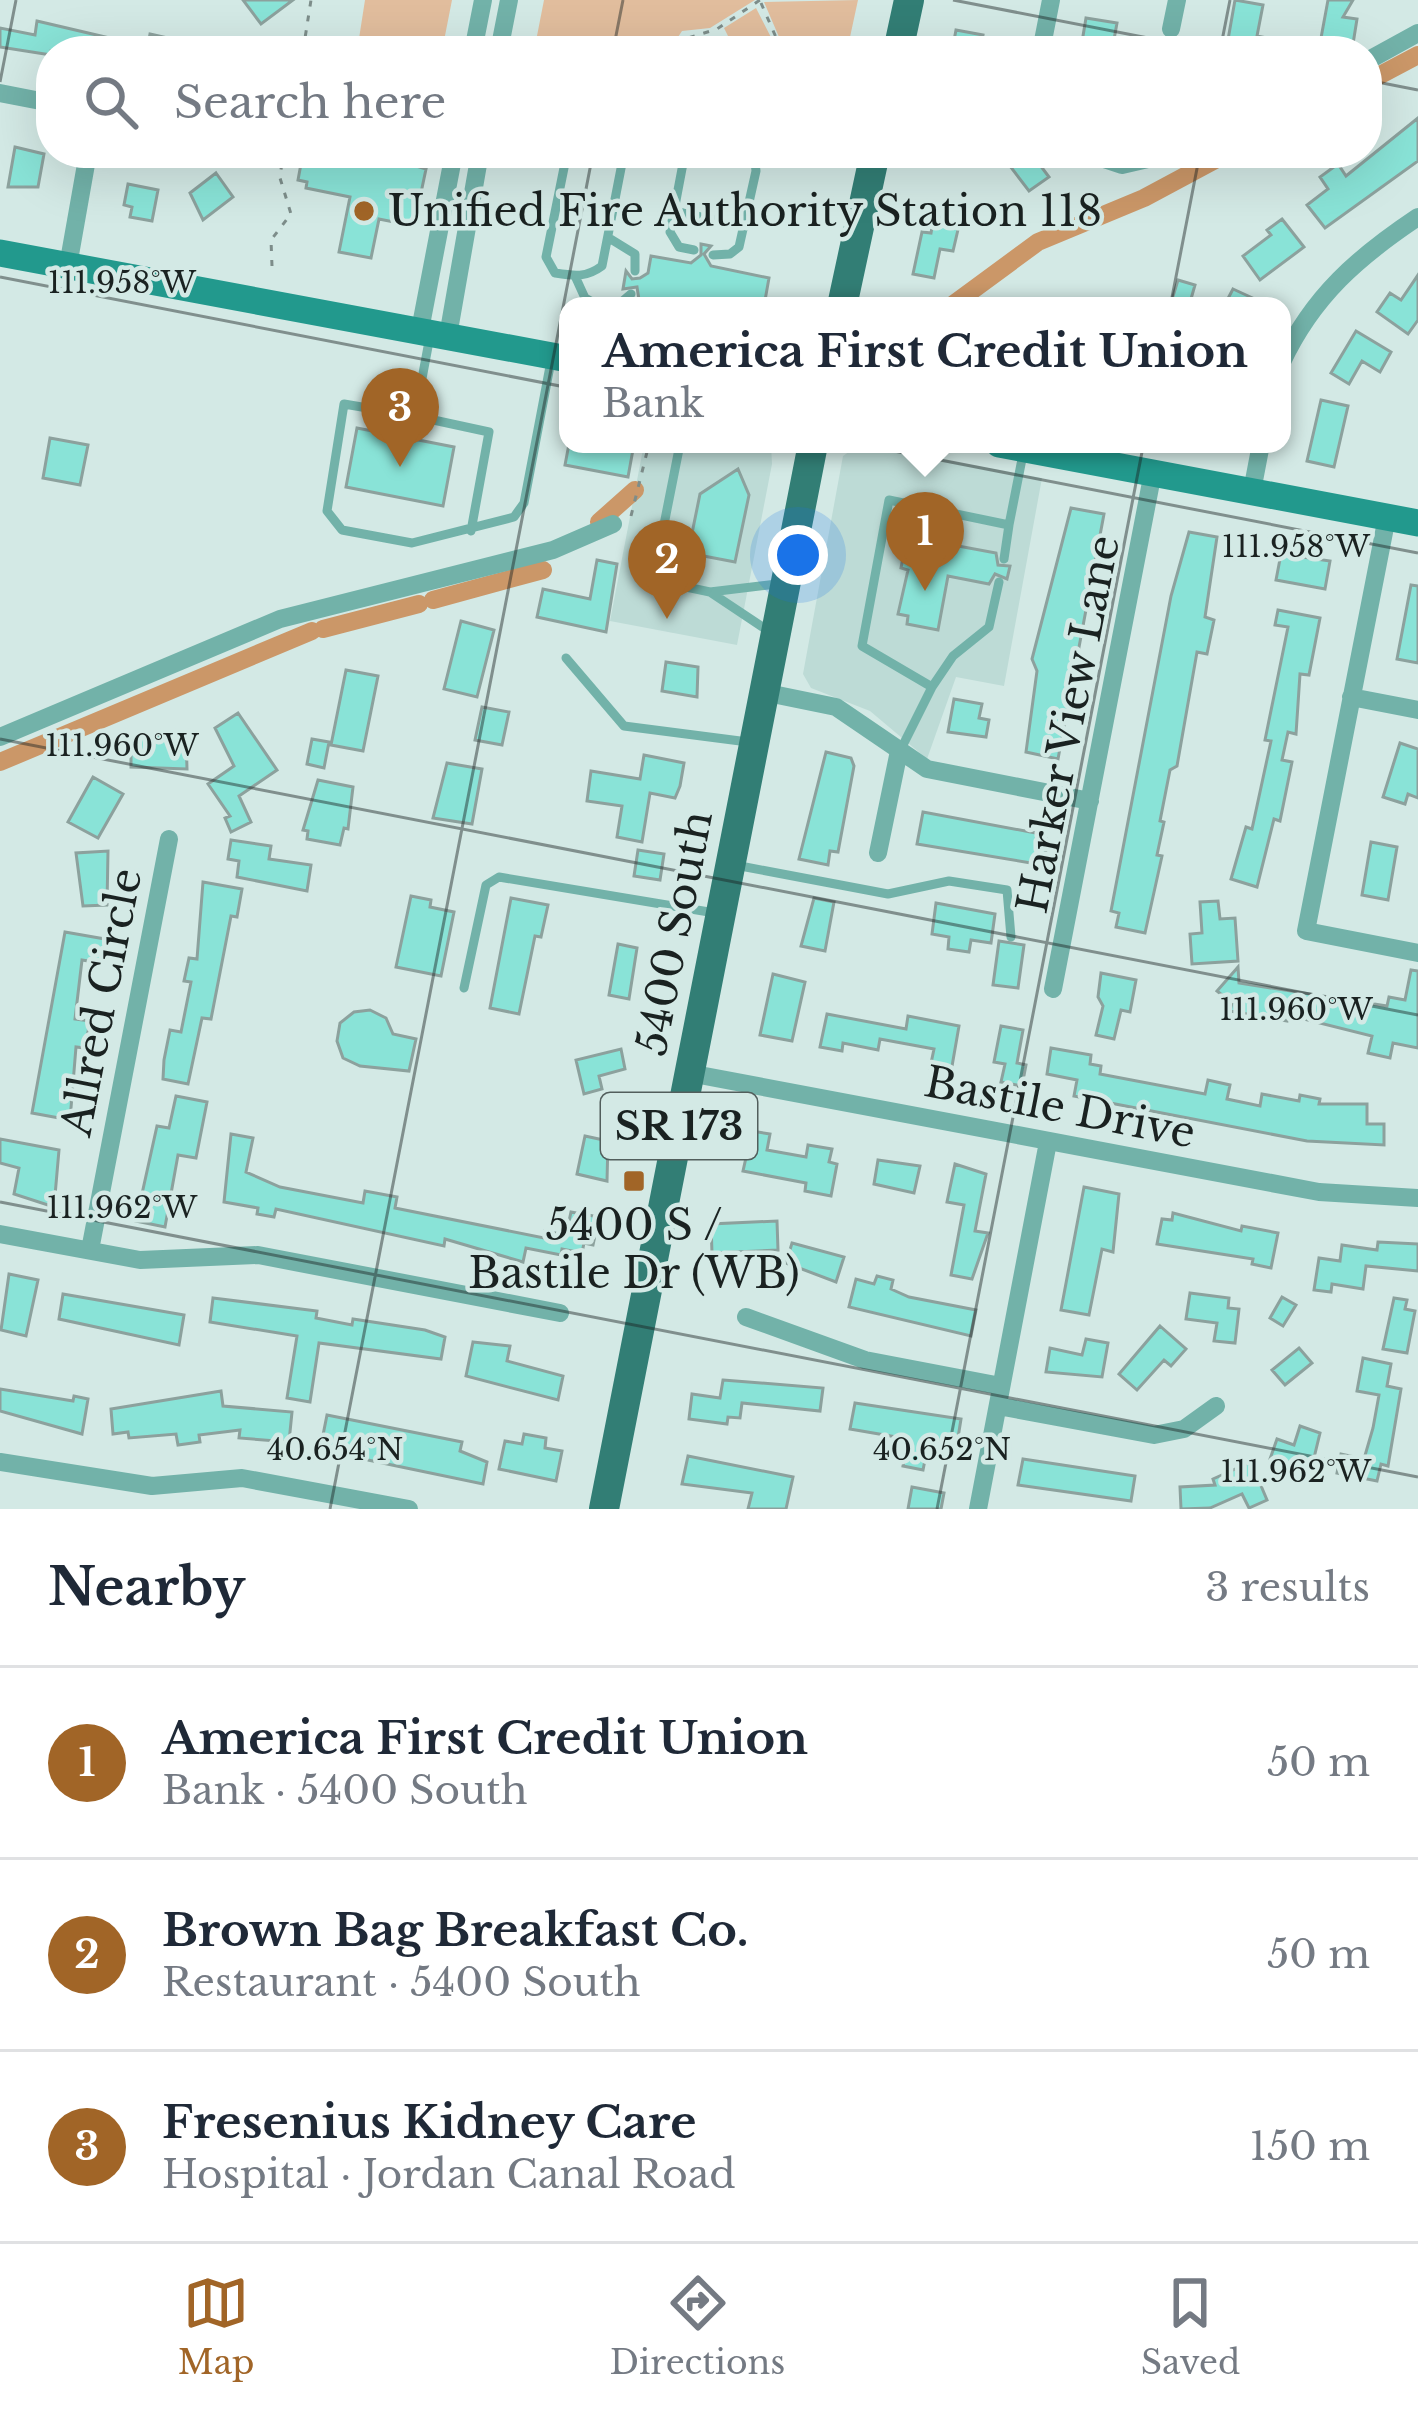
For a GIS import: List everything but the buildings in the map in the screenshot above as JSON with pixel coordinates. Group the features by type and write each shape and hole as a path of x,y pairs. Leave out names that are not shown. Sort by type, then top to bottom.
{"main road":[{"path":"901,36 909,0"},
{"path":"844,297 872,168"},
{"path":"0,254 559,357"},
{"name":"5400 South","path":"604,1509 810,453"},
{"path":"1103,453 1153,472 1418,523"}],"street":[{"path":"476,36 483,0"},
{"path":"502,36 509,0"},
{"path":"1044,36 1051,0"},
{"path":"1171,29 1177,0"},
{"path":"1382,53 1418,33"},
{"path":"0,93 36,100"},
{"path":"68,266 85,168"},
{"path":"433,333 452,168"},
{"path":"433,333 476,168"},
{"path":"1291,346 1343,271 1418,218"},
{"path":"1252,491 1259,453"},
{"name":"Harker View Lane","path":"1053,989 1153,472"},
{"path":"1387,517 1306,931 1418,952"},
{"path":"0,737 280,619 553,550 613,524"},
{"path":"763,692 836,707 899,752 940,773 1090,801"},
{"path":"1351,697 1418,710"},
{"path":"878,853 899,752"},
{"name":"Allred Circle","path":"90,1250 169,839"},
{"name":"Bastile Drive","path":"689,1073 1319,1192 1418,1198"},
{"path":"978,1509 1048,1142"},
{"path":"0,1234 140,1260 258,1255 560,1313"},
{"path":"746,1317 865,1360 1001,1386"},
{"path":"998,1406 1154,1435 1184,1430 1216,1406"},
{"path":"0,1462 152,1486 242,1478 409,1509"}],"lane":[{"path":"564,168 546,257 555,273 574,276 590,275 602,266 621,168"},
{"path":"682,168 673,240 694,250"},
{"path":"713,254 730,254 739,247 756,168"},
{"path":"674,212 745,227"},
{"path":"609,238 635,254 635,271"},
{"path":"574,276 584,297"},
{"path":"628,297 631,294"},
{"path":"415,416 433,333"},
{"path":"471,531 489,432 344,404 329,518 342,530 412,543 471,531 506,523 524,503 559,361"},
{"path":"678,453 653,580 710,592 785,584"},
{"path":"1004,559 1012,453"},
{"path":"932,687 862,646 889,500 1009,525"},
{"path":"899,752 953,656 989,627 998,582"},
{"path":"710,592 775,635"},
{"path":"566,658 624,726 754,742"},
{"path":"730,864 888,894 949,881 1007,890 1011,937"},
{"path":"464,988 486,885 499,878 720,914"}],"path":[{"path":"305,36 311,0"},
{"path":"692,36 717,28 760,0 776,36"},
{"path":"272,266 271,240 291,214 281,168"},
{"path":"613,524 636,514 647,453"}],"shaded area":[{"path":"365,0 452,0 445,36 359,36"},
{"path":"544,0 755,0 710,28 682,31 679,36 537,36"},
{"path":"858,0 850,36 779,36 764,2"},
{"path":"756,8 770,36 728,36 724,28"},
{"path":"642,453 771,453 737,645 610,621"},
{"path":"908,453 1042,478 1004,686 956,677 927,759 870,711 811,688 803,674 843,456"}],"waterway":[{"path":"1382,74 1418,55"},
{"path":"963,297 1038,242 1144,198 1200,168"},
{"path":"599,522 635,490"},
{"path":"433,600 543,570"},
{"path":"323,629 419,604"},
{"path":"0,762 312,631"}],"place":[{"name":"Unified Fire Authority Station 118","path":"364,211"},
{"name":"Fresenius Kidney Care","path":"400,467"},
{"name":"America First Credit Union","path":"925,591"},
{"name":"Brown Bag Breakfast Co.","path":"667,619"},
{"name":"5400 S / Bastile Dr (WB)","path":"634,1181"}]}
